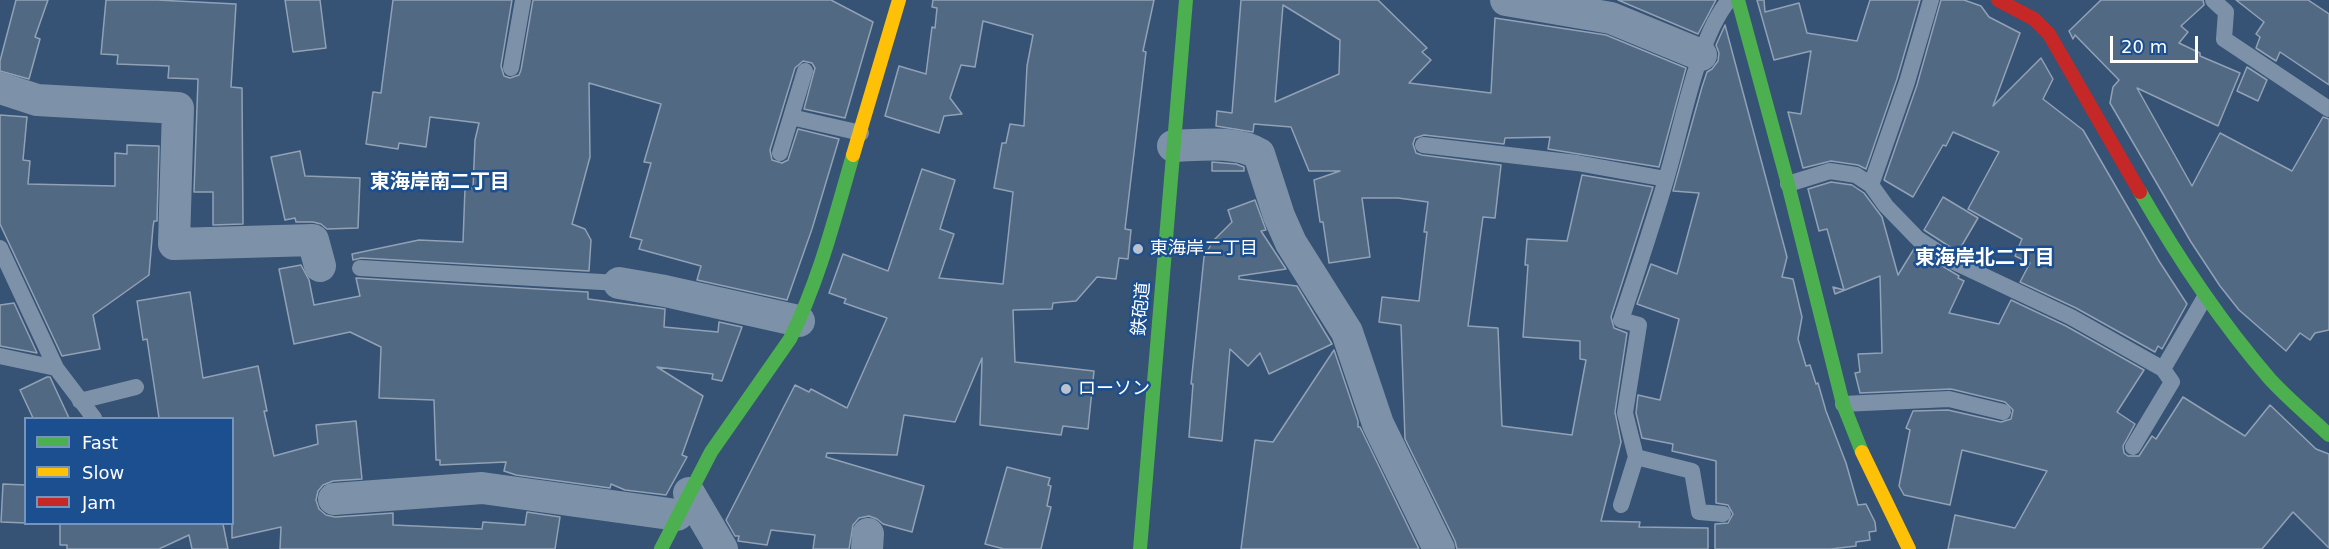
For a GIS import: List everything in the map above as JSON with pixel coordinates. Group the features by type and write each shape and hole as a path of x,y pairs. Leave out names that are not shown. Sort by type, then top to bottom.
{"street":[{"name":"鉄砲道","path":"1140,549 1186,0"},
{"path":"1506,0 1611,18 1701,56"},
{"path":"1738,0 1788,184 1843,404 1860,448 1909,549"},
{"path":"1998,0 2034,20 2049,34 2175,252 2205,297 2270,379 2329,435"},
{"path":"661,549 711,452 790,339 799,321 830,235 898,5"},
{"path":"0,88 37,100 178,108 174,244 313,240 320,266"},
{"path":"1173,146 1248,147 1259,154 1279,216 1291,243 1347,332 1378,424 1439,549"},
{"path":"619,283 799,321"},
{"path":"334,499 482,488 683,504 722,549"}],"lane":[{"path":"511,68 523,0"},
{"path":"880,0 898,5"},
{"path":"1621,505 1636,457 1625,413 1640,325 1621,320 1666,179 1701,56 1718,14 1730,0"},
{"path":"1871,185 1907,82 1931,0"},
{"path":"2213,0 2226,12 2224,39 2329,109"},
{"path":"780,153 805,71"},
{"path":"791,117 861,134"},
{"path":"1423,145 1576,163 1666,179"},
{"path":"1788,184 1830,171 1856,175 1871,185 1886,206 1918,239 1950,260 2071,317 2163,369 2172,382 2133,447"},
{"path":"0,248 56,368 93,417"},
{"path":"360,268 619,283"},
{"path":"2163,369 2205,297"},
{"path":"0,356 56,368"},
{"path":"80,402 136,387"},
{"path":"1843,404 1949,399 2003,412"},
{"path":"1636,457 1692,471 1700,512 1724,513"}],"building":[{"path":"16,0 48,0 35,37 40,39 29,79 0,71 0,61"},
{"path":"106,0 236,4 231,87 242,88 243,224 213,225 213,192 194,192 198,79 168,78 169,66 117,64 118,55 101,54"},
{"path":"285,0 320,0 326,48 293,52"},
{"path":"393,0 512,0 501,66 504,76 510,78 519,75 521,70 533,0 831,0 873,22 845,118 804,109 815,68 812,63 803,61 795,68 770,150 772,160 782,163 788,160 798,129 839,139 812,229 787,300 697,280 701,266 639,249 642,240 630,237 651,163 644,162 661,104 589,83 590,157 572,224 585,229 591,240 589,271 361,258 353,260 352,254 419,240 463,242 465,188 473,188 475,140 479,123 430,117 426,147 399,143 398,149 366,144 373,92 381,93"},
{"path":"933,0 1154,0 1143,51 1146,52 1125,229 1131,230 1128,259 1119,258 1116,279 1097,277 1076,301 1053,303 1052,309 1013,310 1015,362 1094,371 1088,429 1063,426 1061,435 980,425 982,358 955,422 904,415 897,455 827,453 826,457 924,486 912,532 883,524 869,516 859,518 853,525 849,549 813,549 815,535 771,530 767,545 738,541 739,536 735,536 726,520 795,385 809,392 811,389 847,408 887,318 844,303 846,299 829,293 843,254 888,271 922,169 955,180 940,229 954,234 939,278 1003,284 1013,192 994,188 1002,143 1006,143 1010,124 1024,126 1027,66 1033,35 983,21 975,67 961,65 950,98 962,114 944,116 939,133 885,116 899,66 926,74 932,27 935,28 937,8 932,7"},
{"path":"1241,0 1378,0 1427,48 1422,52 1431,60 1409,83 1491,93 1495,18 1606,35 1686,68 1659,167 1548,149 1550,137 1505,138 1504,144 1424,135 1415,138 1413,144 1416,153 1422,155 1501,165 1495,218 1483,217 1468,326 1498,328 1502,426 1572,435 1586,360 1580,359 1580,341 1523,337 1528,265 1525,265 1527,239 1567,241 1582,175 1653,187 1611,317 1614,328 1627,333 1615,412 1621,442 1601,521 1640,522 1639,527 1708,528 1708,549 1457,549 1405,439 1401,325 1379,322 1382,297 1419,301 1428,202 1398,198 1362,198 1370,257 1329,263 1314,180 1340,171 1309,171 1291,127 1254,124 1253,132 1216,126 1217,111 1232,113","holes":["1283,5 1340,40 1339,74 1275,102"]},
{"path":"1618,0 1716,0 1698,34"},
{"path":"1757,0 1764,0 1765,12 1799,3 1807,33 1857,41 1870,0 1920,0 1897,79 1866,169 1858,165 1831,161 1803,168 1788,112 1801,114 1811,51 1774,60"},
{"path":"1941,0 1964,0 1981,6 1989,17 2020,33 1993,106 2041,58 2053,79 2043,99 2083,130 2159,261 2187,304 2162,349 2158,346 2155,352 2076,308 2020,282 2030,263 2015,256 2022,239 1968,209 1999,152 1953,132 1913,197 1884,180 1917,85"},
{"path":"2101,0 2203,0 2204,5 2181,26 2188,32 2179,43 2200,53 2200,56 2240,73 2218,126 2137,88 2192,186 2220,133 2292,171 2323,117 2329,119 2329,330 2315,333 2310,340 2300,333 2286,351 2239,310 2220,286 2191,242 2110,103 2113,87 2119,80 2075,35 2073,39 2069,31"},
{"path":"2236,0 2308,0 2329,14 2329,85 2280,52 2276,61 2256,48 2260,37 2256,34 2264,22"},
{"path":"1725,25 1787,257 1782,277 1793,279 1802,317 1798,339 1806,366 1810,365 1816,384 1818,383 1858,505 1866,504 1875,522 1876,531 1869,532 1870,540 1856,542 1856,546 1831,549 1715,549 1715,524 1728,523 1733,514 1728,505 1716,503 1716,461 1672,451 1673,444 1642,438 1636,413 1638,395 1660,400 1679,319 1637,304 1651,264 1677,274 1699,193 1673,191 1707,72 1718,61 1719,53 1716,45"},
{"path":"2247,67 2267,80 2258,101 2237,91"},
{"path":"0,115 27,117 23,160 30,161 28,184 115,186 115,153 127,154 127,145 159,146 157,221 154,221 153,227 149,275 93,315 100,349 62,356 0,224"},
{"path":"300,151 305,176 360,178 358,228 327,229 313,222 296,222 295,218 285,220 271,157"},
{"path":"1212,162 1236,164 1244,167 1244,171 1212,171"},
{"path":"1831,182 1852,185 1864,193 1882,217 1898,275 1914,249 1964,281 1949,313 1999,324 2011,300 2066,326 2144,370 2117,412 2135,424 2123,446 2124,453 2128,456 2139,456 2152,436 2156,439 2183,397 2245,436 2270,405 2316,449 2329,454 2329,548 2293,512 2262,549 1948,549 1955,515 2015,528 2047,471 1962,450 1950,505 1904,495 1899,486 1910,430 1906,428 1913,411 1948,410 2001,422 2011,419 2013,410 2005,402 1951,389 1860,393 1855,373 1860,372 1858,354 1882,353 1880,276 1835,294 1833,287 1844,290 1827,229 1819,231 1808,189"},
{"path":"1943,197 1978,218 1958,252 1924,230"},
{"path":"1255,200 1266,230 1261,231 1286,269 1239,276 1239,279 1297,286 1332,344 1269,374 1260,353 1248,366 1230,349 1222,441 1189,437 1193,384 1191,384 1204,257 1213,241 1232,222 1228,210"},
{"path":"301,265 309,280 314,305 360,296 356,278 588,292 588,299 665,309 664,327 718,332 719,322 742,327 722,381 712,379 713,374 657,367 703,396 682,455 687,457 666,495 625,490 611,484 610,488 516,475 504,471 506,462 440,465 440,460 436,460 434,400 379,398 381,347 350,332 294,344 279,269"},
{"path":"190,292 203,378 258,366 267,411 264,411 274,456 318,444 316,425 356,421 362,479 333,481 323,485 318,491 316,500 319,509 326,515 335,517 393,513 393,525 482,529 483,522 525,525 527,512 560,517 555,549 280,549 281,527 232,538 234,417 159,417 147,339 143,340 137,301"},
{"path":"14,303 37,353 0,346 0,305"},
{"path":"1334,350 1358,427 1419,549 1241,549 1255,440 1273,442"},
{"path":"50,377 69,417 33,417 20,390"},
{"path":"1007,467 1050,478 1048,485 1051,486 1047,506 1051,507 1041,549 1004,549 985,544"},
{"path":"3,484 24,485 24,523 1,522"},
{"path":"60,525 223,525 228,549 192,549 189,535 159,549 67,549 67,545 60,545"}],"traffic: fast":[{"path":"1140,549 1186,0"},
{"path":"1738,0 1788,184 1843,404 1862,452"},
{"path":"661,549 711,452 790,339 818,272 853,155"},
{"path":"2140,192 2184,265 2233,334 2276,385 2329,435"}],"traffic: slow":[{"path":"853,155 899,0"},
{"path":"1862,452 1909,549"}],"traffic: jam":[{"path":"1998,0 2034,19 2049,34 2140,192"}],"place":[{"name":"東海岸二丁目","path":"1138,249"},
{"name":"ローソン","path":"1066,389"}],"district":[{"name":"東海岸南二丁目","path":"440,183"},
{"name":"東海岸北二丁目","path":"1985,259"}]}
